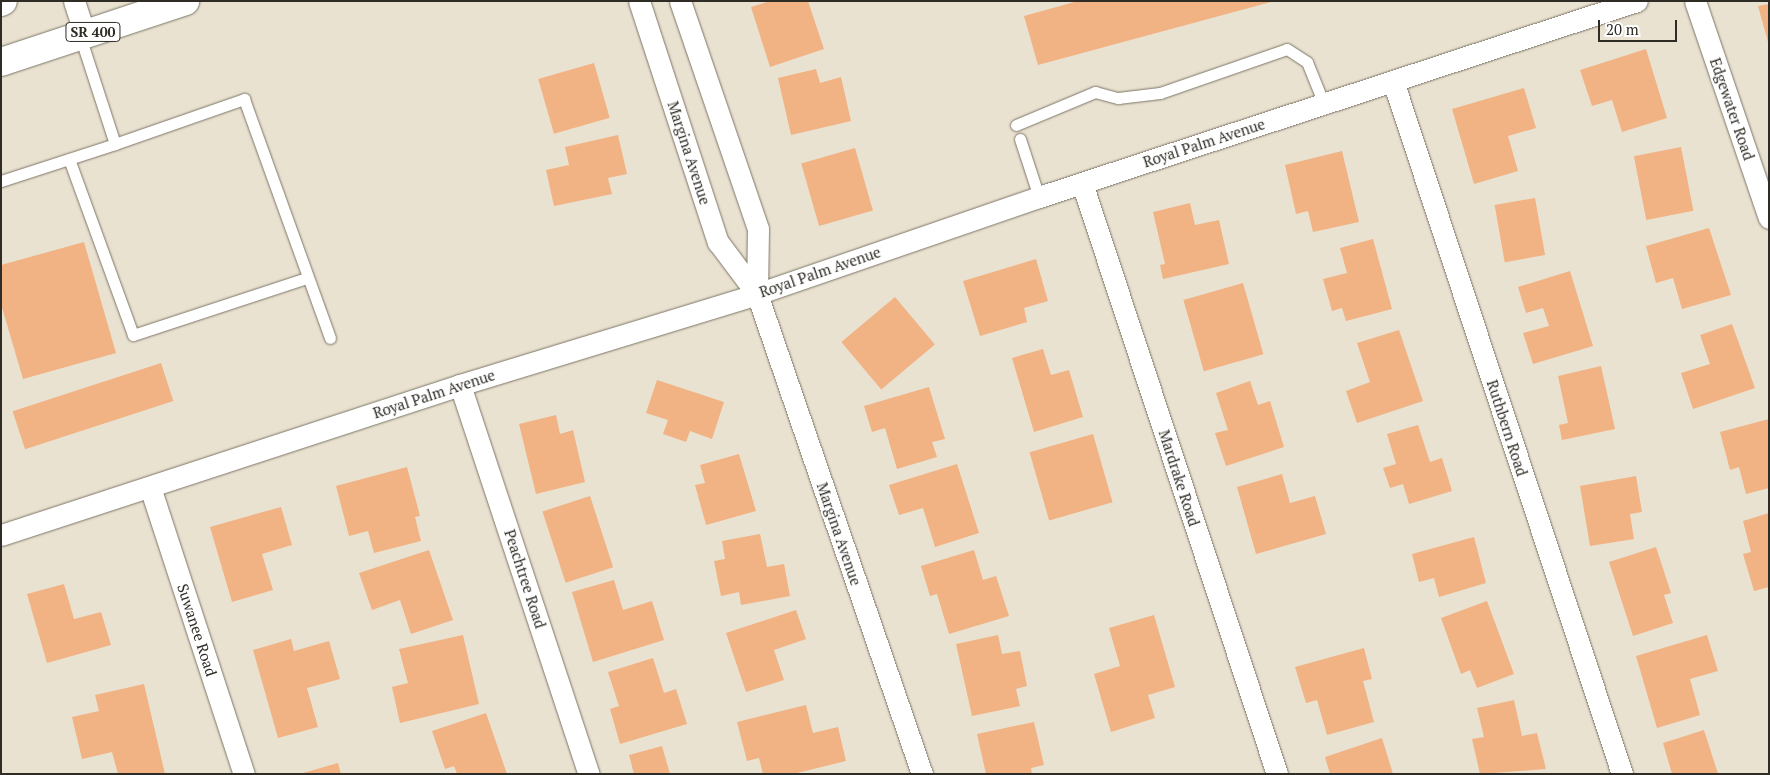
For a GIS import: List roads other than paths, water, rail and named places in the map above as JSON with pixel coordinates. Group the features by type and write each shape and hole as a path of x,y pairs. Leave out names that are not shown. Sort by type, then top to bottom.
{"main road":[{"name":"SR 400","path":"1,62 186,1"}],"street":[{"path":"74,1 83,35"},
{"name":"Margina Avenue","path":"639,1 718,242 757,294 922,774"},
{"name":"Margina Avenue","path":"680,1 758,229 757,294"},
{"name":"Royal Palm Avenue","path":"1,536 460,385 757,294 1038,197 1637,1"},
{"name":"Edgewater Road","path":"1695,1 1769,218"},
{"name":"Ruthbern Road","path":"1393,81 1622,774"},
{"name":"Mardrake Road","path":"1082,183 1277,774"},
{"name":"Peachtree Road","path":"460,385 589,774"},
{"name":"Suwanee Road","path":"150,487 244,774"}],"lane":[{"path":"83,35 115,144"},
{"path":"1016,125 1095,92 1118,98 1160,93 1287,49 1307,62 1324,104"},
{"path":"1,181 244,99 306,278 330,338"},
{"path":"1020,139 1038,197"},
{"path":"68,159 133,335 306,278"}]}
